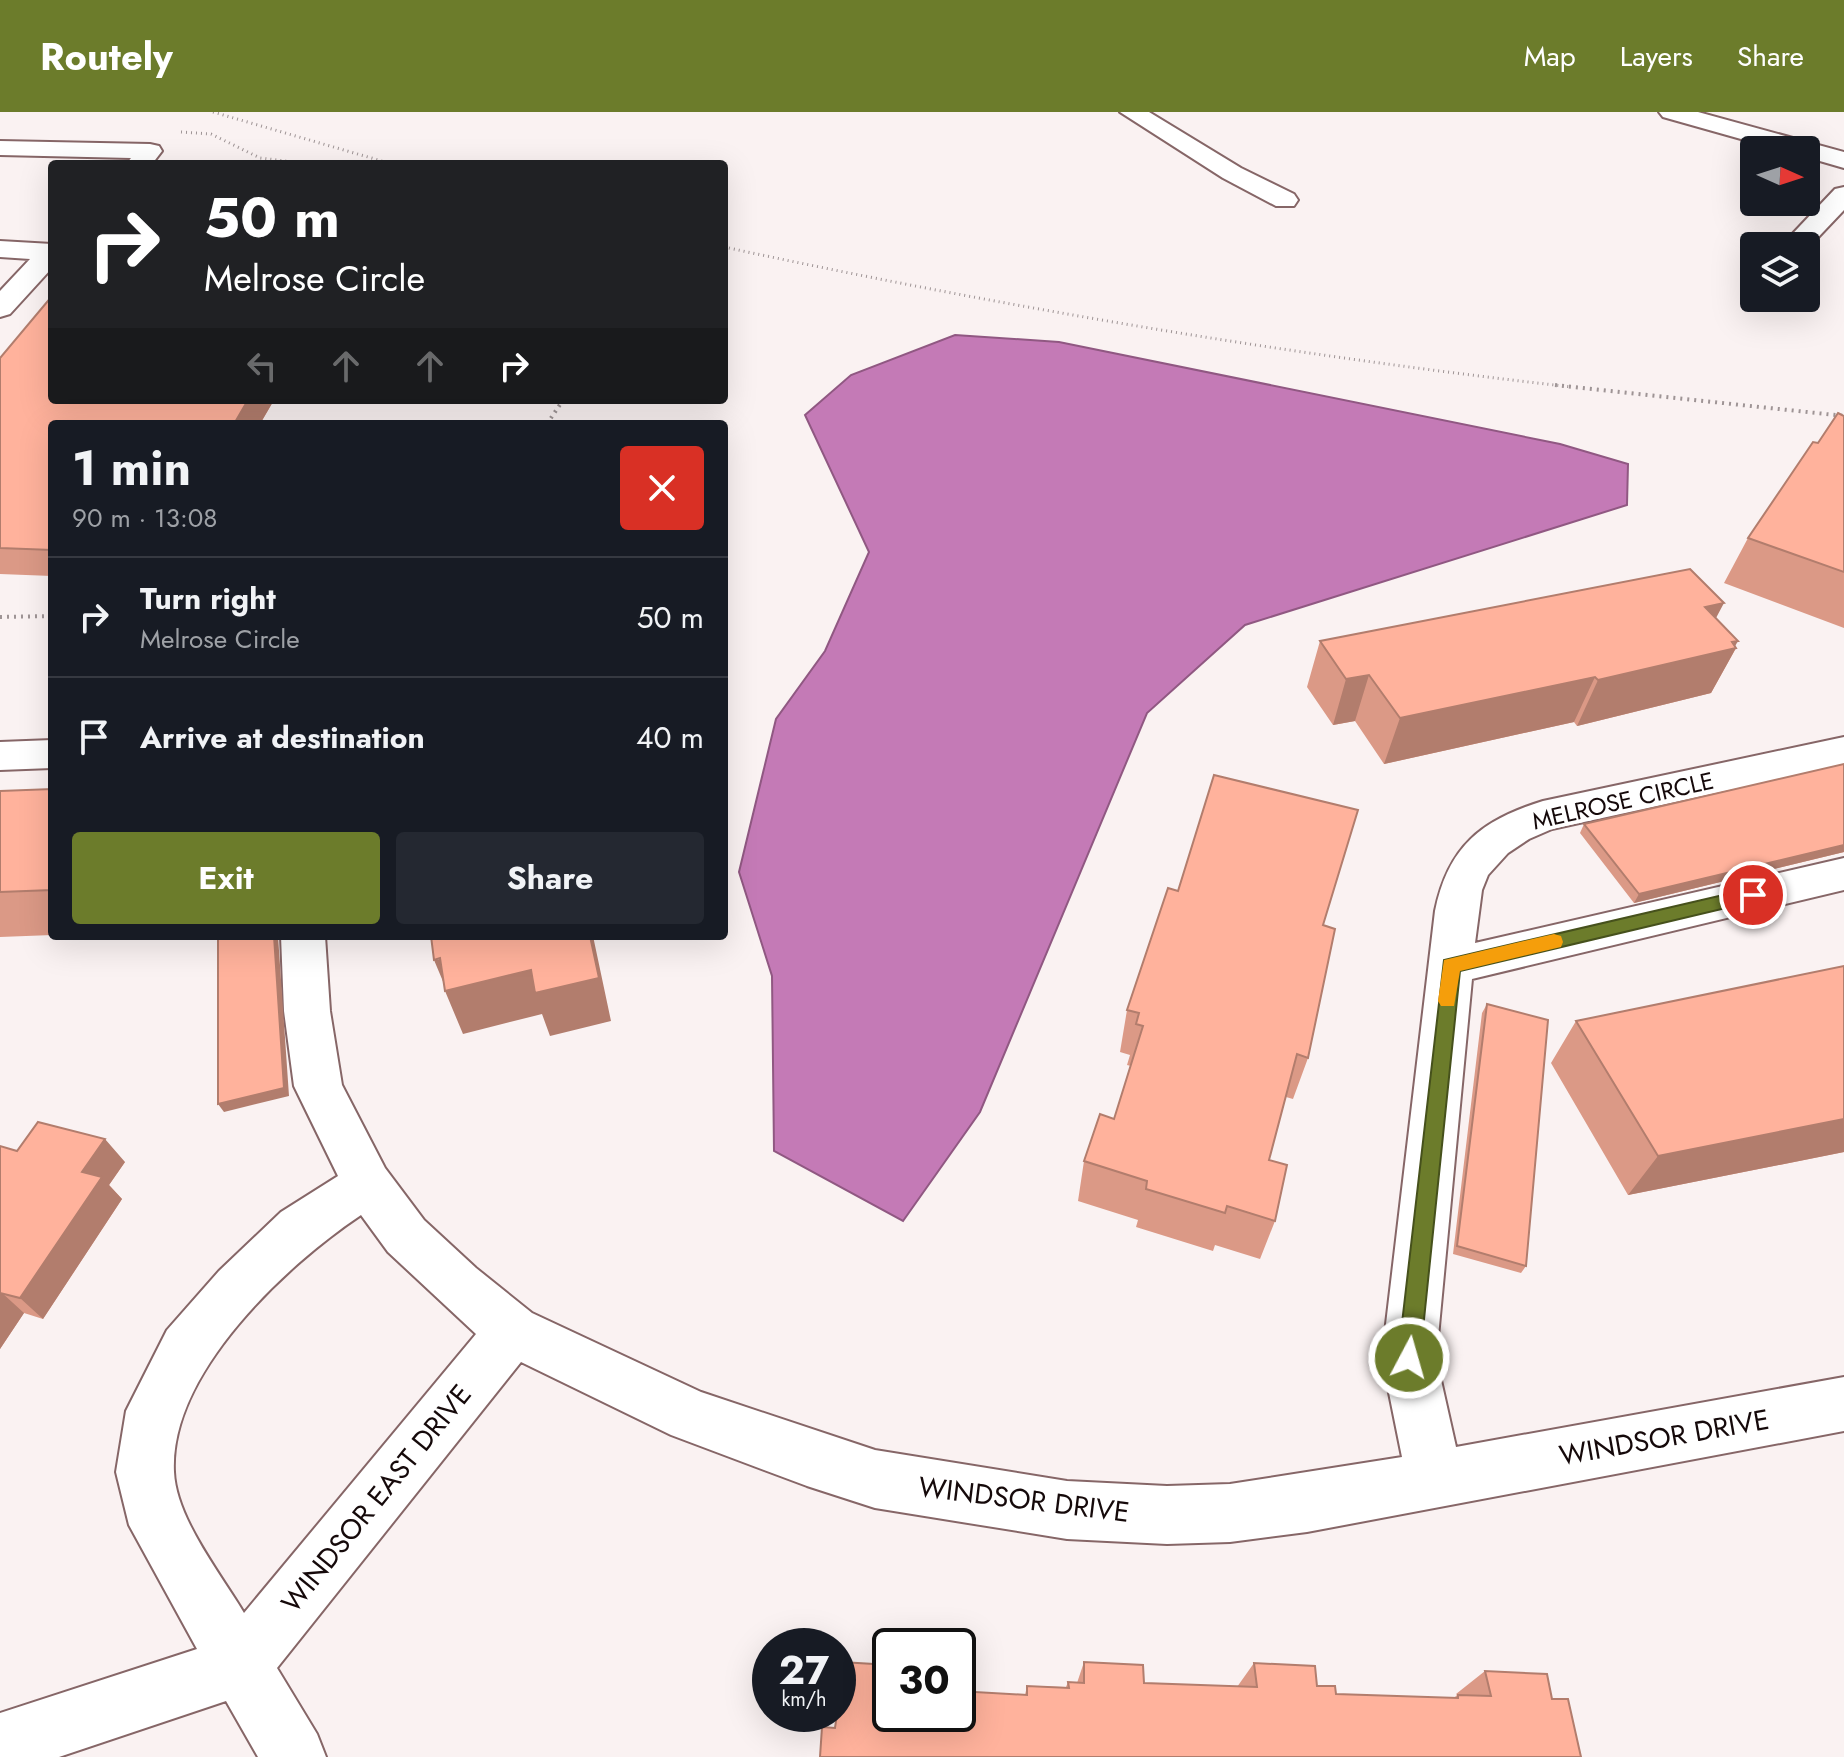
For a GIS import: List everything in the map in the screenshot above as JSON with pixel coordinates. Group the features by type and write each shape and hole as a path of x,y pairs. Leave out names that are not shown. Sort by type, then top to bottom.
{"street":[{"path":"1132,112 1232,173 1285,200"},
{"path":"1671,112 1844,160"},
{"path":"0,148 150,151 142,160"},
{"path":"1808,232 1844,195"},
{"path":"0,249 48,252"},
{"path":"0,308 48,256"},
{"name":"MELROSE CIRCLE","path":"1435,1479 1409,1358 1460,885 1471,863 1509,829 1543,816 1844,751"},
{"path":"0,756 48,754"},
{"path":"1451,966 1844,874"},
{"name":"WINDSOR DRIVE","path":"303,940 307,1011 318,1086 367,1184 406,1236 457,1285 513,1331 691,1416 875,1479 1067,1510 1167,1515 1230,1513 1307,1503 1844,1404"},
{"path":"294,1757 158,1525 145,1472 154,1411 186,1348 238,1288 299,1228 367,1184"},
{"name":"WINDSOR EAST DRIVE","path":"239,1666 513,1331"},
{"path":"0,1745 239,1666"}],"path":[{"path":"213,112 378,160"},
{"path":"181,132 211,134 260,158 277,160"},
{"path":"728,248 854,276 1224,339 1427,369 1844,416"},
{"path":"0,617 48,616"}],"shaded area":[{"path":"955,335 1059,342 1560,444 1628,464 1627,505 1245,625 1147,713 980,1112 903,1221 774,1151 772,976 739,872 776,719 825,651 869,552 805,415 851,375"}],"building":[{"path":"48,301 48,404 246,404 236,420 48,420 48,550 0,548 0,358"},
{"path":"1838,413 1844,416 1844,572 1748,538 1813,442 1818,443"},
{"path":"1690,569 1724,603 1705,607 1738,641 1732,642 1736,648 1598,680 1595,677 1400,718 1369,675 1346,679 1320,641"},
{"path":"1844,764 1844,845 1639,894 1584,824"},
{"path":"1214,775 1358,810 1323,925 1335,929 1308,1058 1297,1054 1269,1160 1287,1165 1275,1221 1227,1206 1225,1213 1146,1189 1147,1181 1084,1161 1100,1114 1114,1119 1143,1026 1136,1024 1139,1013 1127,1010 1168,888 1178,891"},
{"path":"48,789 48,890 0,892 0,791"},
{"path":"218,940 274,940 284,1088 218,1104"},
{"path":"432,940 591,940 599,978 535,993 531,970 445,991 440,958 434,960"},
{"path":"1844,966 1844,1119 1658,1156 1576,1021"},
{"path":"1487,1004 1548,1020 1526,1266 1457,1246"},
{"path":"38,1122 105,1139 82,1172 102,1177 20,1298 0,1293 0,1146 17,1151"},
{"path":"1084,1662 1143,1665 1144,1683 1257,1687 1254,1663 1315,1666 1317,1686 1335,1686 1336,1694 1458,1698 1458,1695 1491,1696 1485,1671 1547,1674 1552,1699 1568,1699 1581,1757 820,1757 822,1732 856,1732 856,1663 872,1664 872,1732 976,1732 976,1692 1027,1695 1027,1686 1069,1688 1068,1682 1084,1683"}],"slow traffic":[{"path":"1447,1001 1451,966 1554,942"}],"route":[{"path":"1409,1358 1451,966 1753,895"}]}
